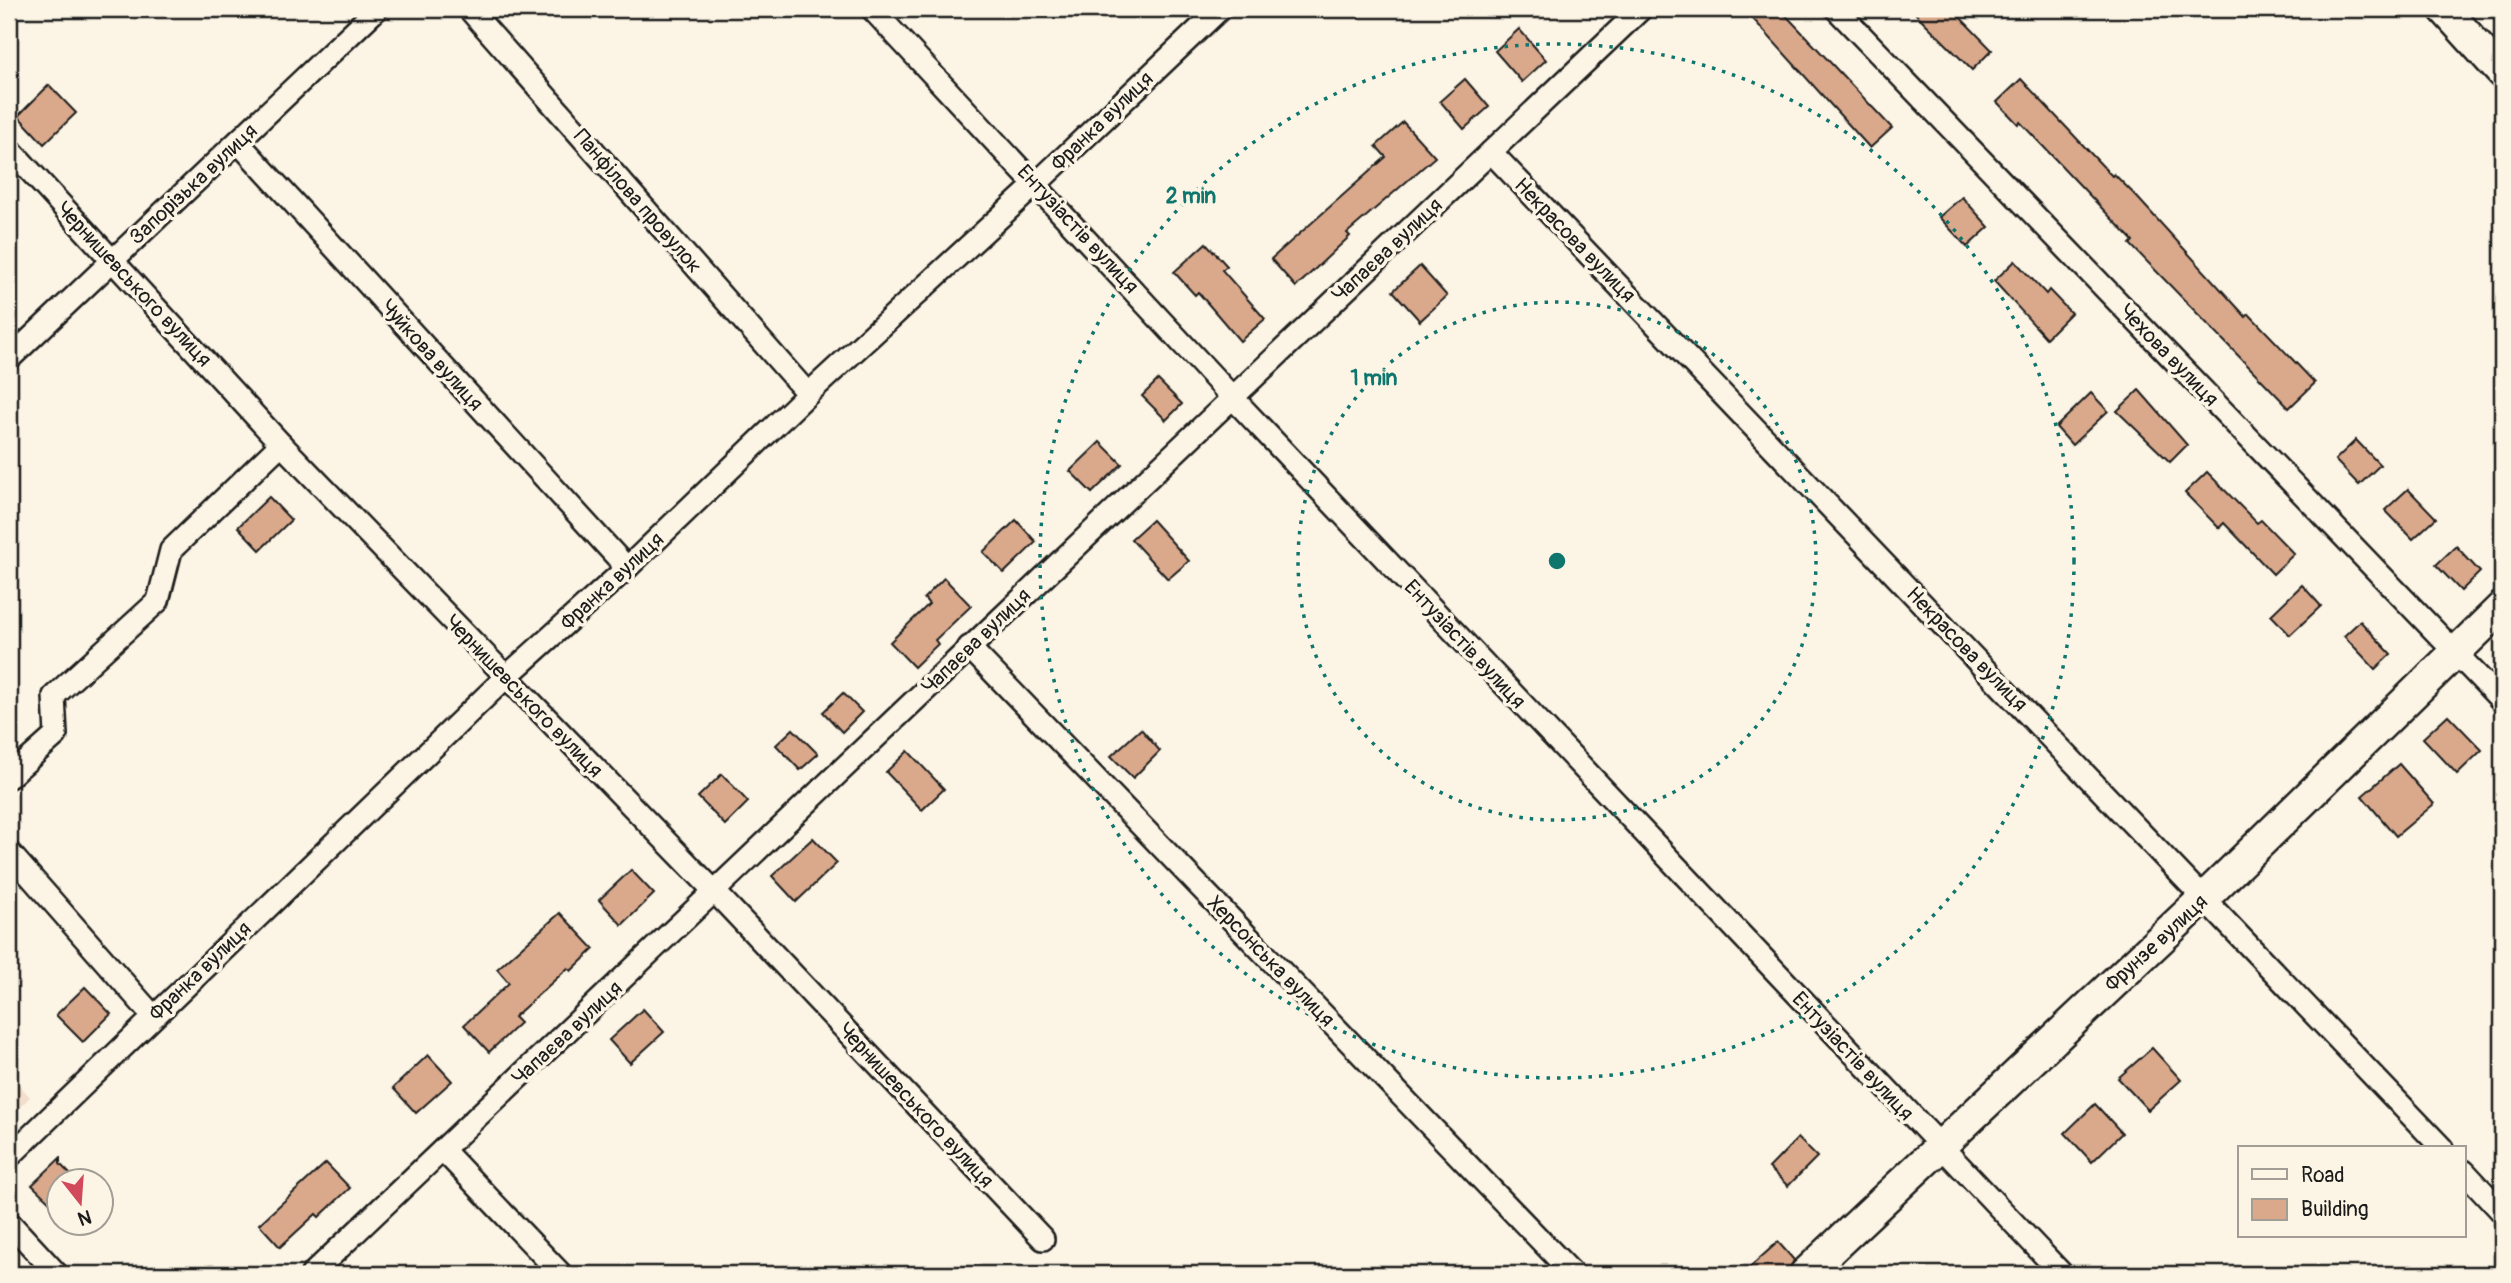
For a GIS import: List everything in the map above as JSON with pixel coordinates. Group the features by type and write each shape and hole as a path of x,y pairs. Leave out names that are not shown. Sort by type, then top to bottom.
{"street":[{"name":"Запорізька вулиця","path":"9,359 377,9"},
{"name":"Панфілова провулок","path":"469,9 808,394"},
{"name":"Ентузіастів вулиця","path":"872,9 1231,396 2062,1274"},
{"name":"Франка вулиця","path":"9,1157 506,677 627,568 808,394 1036,184 1220,9"},
{"name":"Чапаєва вулиця","path":"312,1274 716,893 1231,396 1641,9"},
{"name":"Чехова вулиця","path":"1836,9 2502,701"},
{"path":"2444,9 2502,73"},
{"name":"Чуйкова вулиця","path":"238,142 627,568"},
{"name":"Чернишевського вулиця","path":"9,148 281,444 716,893 1043,1239"},
{"name":"Некрасова вулиця","path":"1491,152 2440,1146"},
{"path":"9,777 56,735 54,696 158,601 171,550 281,444"},
{"name":"Фрунзе вулиця","path":"1805,1274 2205,897 2502,607"},
{"name":"Херсонська вулиця","path":"970,647 1573,1274"},
{"path":"9,852 153,1016"},
{"path":"443,1150 561,1274"},
{"path":"2466,1173 2502,1212"},
{"path":"9,1222 57,1274"}],"shaded area":[{"path":"9,1073 30,1097 9,1118"}],"building":[{"path":"1744,9 1780,9 1892,128 1870,148"},
{"path":"1911,9 1952,9 1992,50 1972,70"},
{"path":"1519,29 1546,60 1522,82 1495,51"},
{"path":"1465,79 1489,107 1464,129 1440,101"},
{"path":"2021,79 2112,176 2114,174 2136,196 2246,317 2249,314 2315,383 2289,408 2130,244 2133,241 2020,122 2018,124 1997,102"},
{"path":"49,85 76,113 44,144 18,116"},
{"path":"1403,122 1435,157 1347,233 1350,236 1296,287 1271,259 1386,157 1376,146"},
{"path":"1962,197 1989,227 1967,247 1939,217"},
{"path":"1206,243 1227,266 1222,270 1265,319 1240,341 1198,292 1195,295 1174,272"},
{"path":"2015,261 2046,294 2049,290 2071,313 2046,338 1994,281"},
{"path":"1420,266 1447,296 1420,321 1393,291"},
{"path":"1158,380 1182,404 1166,420 1142,396"},
{"path":"2139,390 2187,445 2170,462 2117,411"},
{"path":"2091,393 2108,411 2072,445 2056,427"},
{"path":"2356,440 2380,465 2359,485 2335,460"},
{"path":"1100,442 1122,464 1092,493 1070,471"},
{"path":"2207,472 2257,523 2261,520 2294,554 2273,574 2224,523 2219,528 2185,493"},
{"path":"2408,489 2436,518 2413,539 2385,510"},
{"path":"269,497 291,520 260,550 238,527"},
{"path":"1016,520 1036,542 1004,573 983,552"},
{"path":"1152,520 1189,561 1168,579 1131,539"},
{"path":"2456,546 2480,572 2461,591 2436,565"},
{"path":"944,578 971,606 935,640 938,644 914,667 890,642 929,604 924,598"},
{"path":"2302,585 2321,606 2290,635 2271,615"},
{"path":"2360,621 2391,654 2375,669 2344,636"},
{"path":"843,693 862,712 842,732 823,712"},
{"path":"2448,715 2482,750 2457,774 2423,738"},
{"path":"793,729 818,754 800,770 776,745"},
{"path":"1141,729 1160,751 1133,778 1111,756"},
{"path":"908,751 944,789 922,810 886,772"},
{"path":"2399,764 2434,804 2396,836 2362,796"},
{"path":"722,774 748,802 725,825 698,797"},
{"path":"813,838 837,863 796,902 772,876"},
{"path":"631,870 654,894 622,925 599,900"},
{"path":"560,913 594,949 571,971 568,968 514,1017 520,1023 489,1052 464,1025 509,983 497,969"},
{"path":"85,987 111,1014 83,1042 56,1015"},
{"path":"643,1009 664,1032 630,1063 609,1040"},
{"path":"2152,1048 2181,1080 2148,1110 2118,1078"},
{"path":"428,1055 452,1081 416,1113 393,1088"},
{"path":"2095,1104 2122,1133 2092,1162 2065,1133"},
{"path":"1798,1138 1817,1157 1788,1186 1769,1168"},
{"path":"60,1158 60,1164 64,1168 50,1168"},
{"path":"326,1163 350,1188 319,1217 316,1214 280,1247 259,1224"},
{"path":"46,1172 46,1198 32,1185"},
{"path":"1778,1242 1794,1260 1788,1274 1742,1274"}]}
